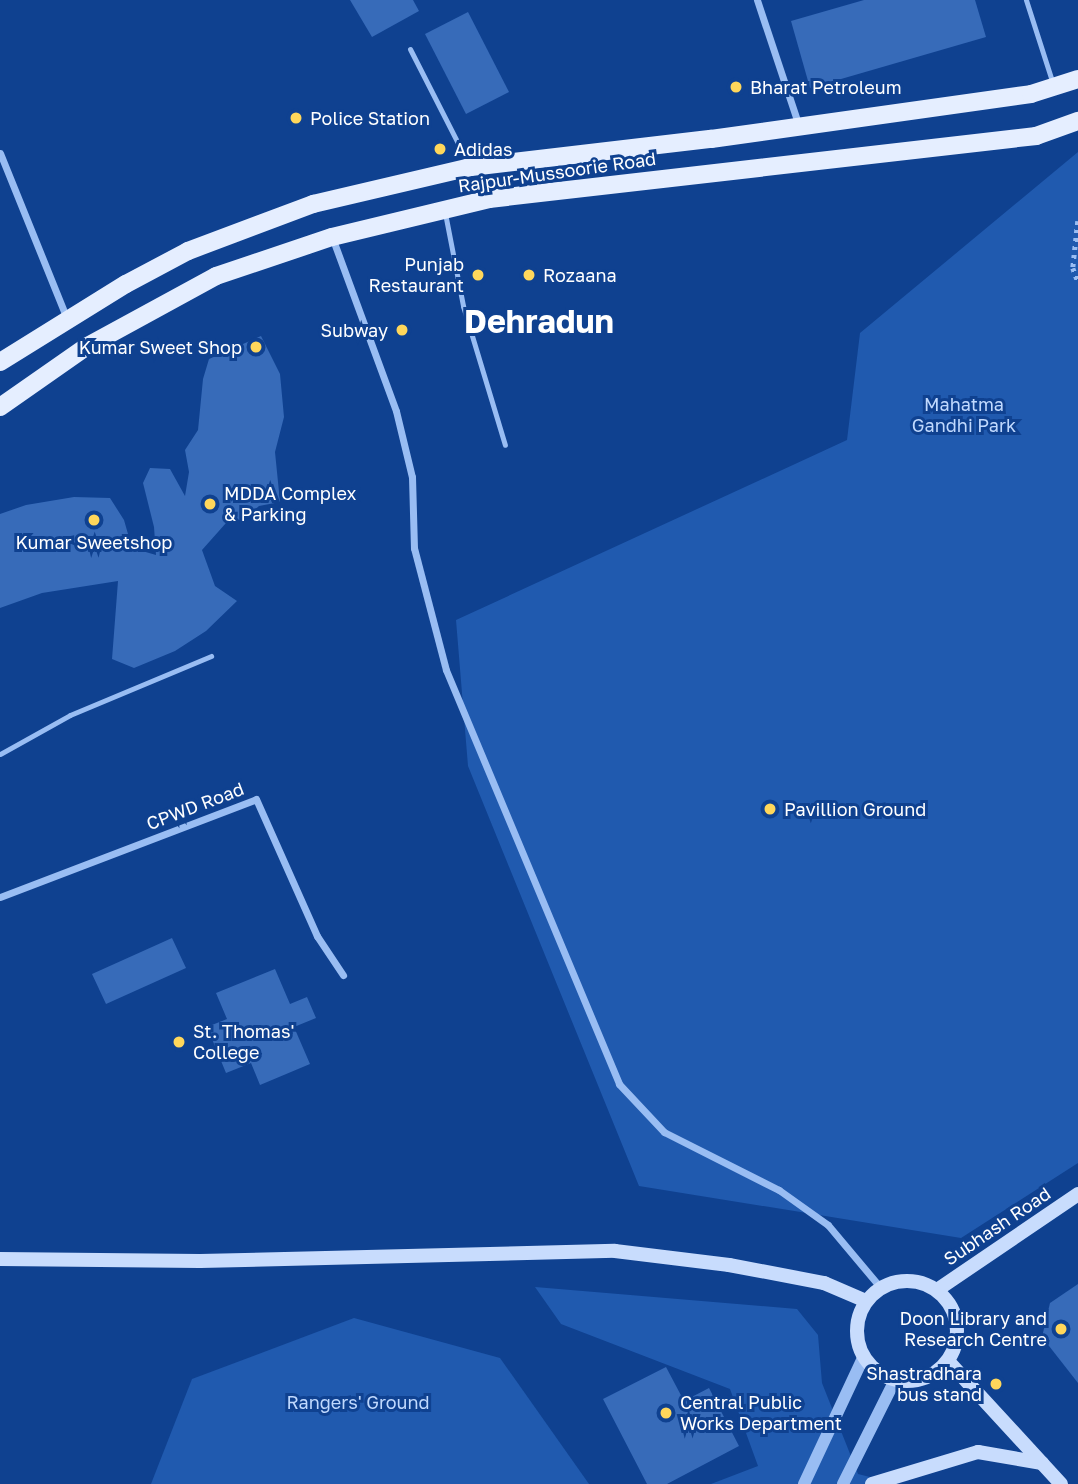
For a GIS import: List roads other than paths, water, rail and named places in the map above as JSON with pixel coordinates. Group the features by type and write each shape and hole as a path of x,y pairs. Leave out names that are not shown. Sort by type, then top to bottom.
{"main road":[{"name":"Rajpur-Mussoorie Road","path":"0,362 126,284 201,246 313,204 471,167 800,127 1031,94 1078,79"},
{"name":"Rajpur-Mussoorie Road","path":"0,407 86,347 216,276 331,237 489,200 1036,136 1078,121"},
{"name":"Subhash Road","path":"937,1290 1078,1194"},
{"path":"0,1259 214,1260 615,1251 729,1265 824,1283 866,1301"},
{"path":"899,1281 919,1282 937,1290 950,1304 957,1323 956,1343 948,1361 933,1375 915,1381 895,1380 876,1372 863,1358 856,1339 857,1319 866,1301 880,1287 899,1281"},
{"path":"948,1361 1061,1484"},
{"path":"872,1484 978,1452 1042,1463"}],"street":[{"path":"757,0 800,127"},
{"path":"0,153 68,320"},
{"path":"331,237 396,411 412,477 414,548 446,670 619,1084 664,1132 779,1190 828,1225 880,1287"},
{"name":"CPWD Road","path":"0,897 256,799 317,936 343,975"},
{"path":"804,1484 863,1358"},
{"path":"843,1484 895,1380"}],"lane":[{"path":"1026,0 1054,87"},
{"path":"410,48 471,167"},
{"path":"444,210 463,306 505,445"},
{"path":"0,754 70,715 211,656"}],"place":[{"name":"Bharat Petroleum","path":"736,87"},
{"name":"Police Station","path":"296,118"},
{"name":"Adidas","path":"440,149"},
{"name":"Punjab Restaurant","path":"478,275"},
{"name":"Rozaana","path":"529,275"},
{"name":"Subway","path":"402,330"},
{"name":"Kumar Sweet Shop","path":"256,347"},
{"name":"MDDA Complex & Parking","path":"210,504"},
{"name":"Kumar Sweetshop","path":"94,520"},
{"name":"Pavillion Ground","path":"770,809"},
{"name":"St. Thomas' College","path":"179,1042"},
{"name":"Doon Library and Research Centre","path":"1061,1329"},
{"name":"Shastradhara bus stand","path":"996,1384"},
{"name":"Central Public Works Department","path":"666,1413"}],"district":[{"name":"Dehradun","path":"539,321"}],"park label":[{"name":"Mahatma Gandhi Park","path":"964,415"},
{"name":"Rangers' Ground","path":"358,1402"}]}
